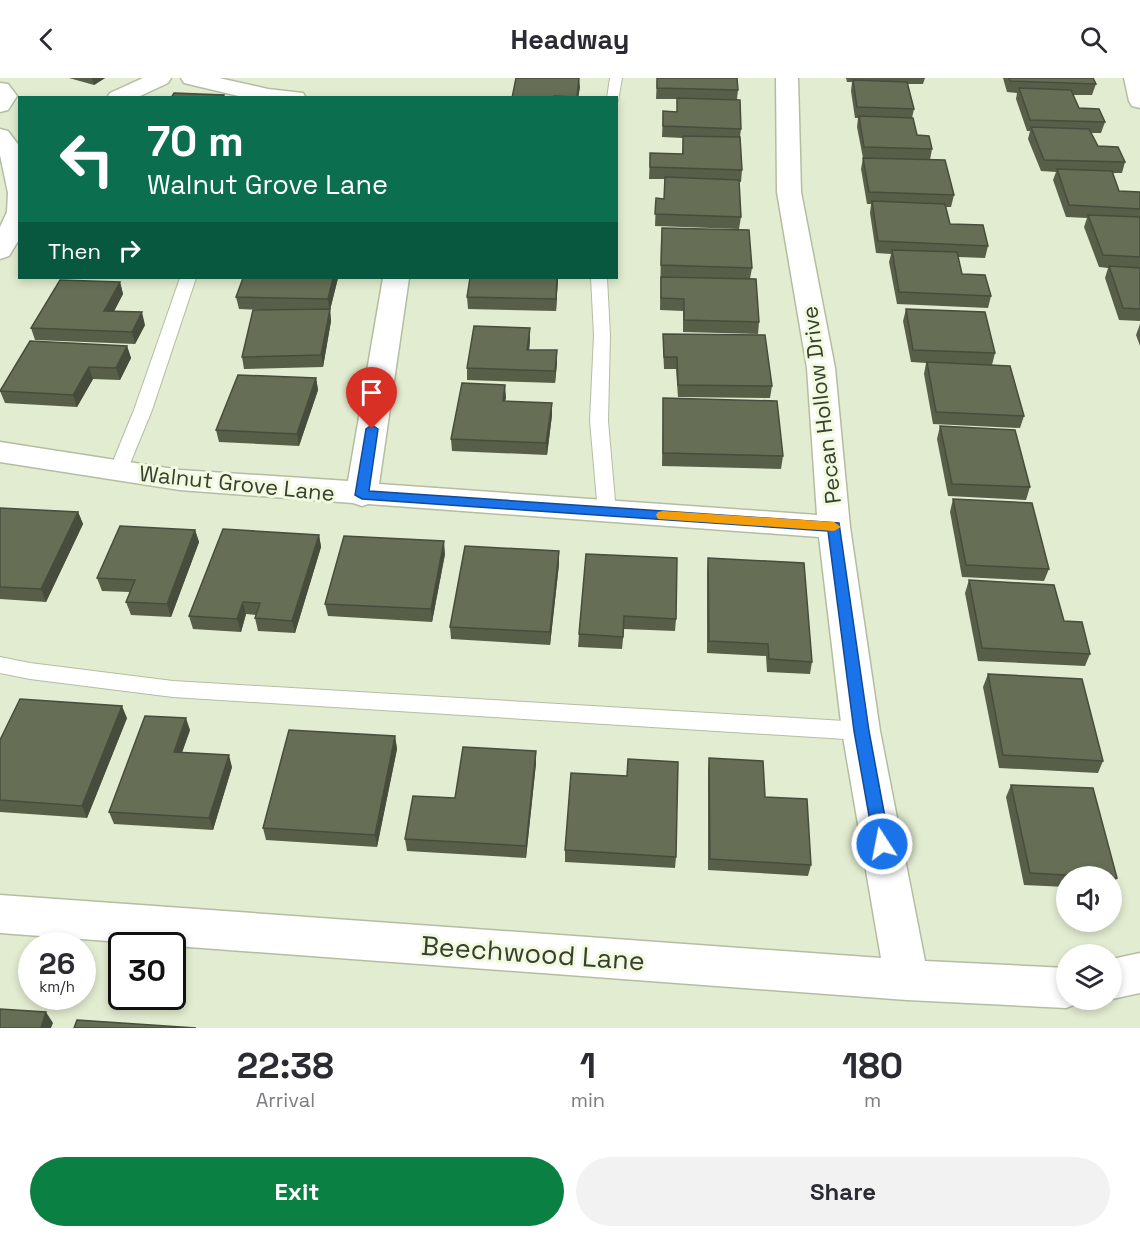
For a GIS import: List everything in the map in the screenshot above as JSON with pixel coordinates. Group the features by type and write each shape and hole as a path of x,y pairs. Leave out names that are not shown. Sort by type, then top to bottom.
{"street":[{"path":"122,96 160,78"},
{"path":"192,78 263,96"},
{"name":"Pecan Hollow Drive","path":"787,78 789,192 821,368 834,527 861,731 907,980"},
{"path":"1135,78 1140,100"},
{"path":"0,89 6,96 0,105"},
{"path":"7,143 18,179"},
{"path":"0,251 18,212"},
{"path":"362,495 396,279"},
{"name":"Walnut Grove Lane","path":"0,453 180,480 362,495 834,527"},
{"name":"Beechwood Lane","path":"0,914 907,980 1056,987"},
{"path":"1122,977 1140,973"}],"lane":[{"path":"613,96 616,78"},
{"path":"118,471 147,400 188,279"},
{"path":"599,279 602,335 599,421 607,512"},
{"path":"0,665 30,671 173,688 861,731"}],"building":[{"path":"516,78 579,78 577,96 512,96"},
{"path":"657,78 737,78 738,90 657,88"},
{"path":"1009,78 1093,78 1096,84 1010,81"},
{"path":"853,80 907,82 914,109 857,107"},
{"path":"1019,88 1071,90 1079,108 1099,109 1105,122 1030,120"},
{"path":"174,93 224,95 224,96 172,96"},
{"path":"677,98 740,100 741,129 663,126 663,111 677,112"},
{"path":"859,116 913,118 917,135 929,136 932,149 864,147"},
{"path":"1031,127 1089,129 1098,146 1118,147 1125,162 1044,160"},
{"path":"683,136 740,137 742,170 650,167 650,153 683,154"},
{"path":"863,158 945,160 954,195 869,192"},
{"path":"1057,169 1112,171 1119,191 1140,192 1140,209 1069,205"},
{"path":"665,177 739,180 741,217 655,214 656,198 664,199"},
{"path":"872,201 945,204 950,224 983,225 988,246 878,241"},
{"path":"1088,215 1140,217 1140,257 1103,255"},
{"path":"662,228 749,230 752,268 661,265"},
{"path":"892,250 957,252 962,274 985,275 991,296 899,292"},
{"path":"1109,266 1140,268 1140,309 1123,308"},
{"path":"661,277 756,279 759,322 684,320 684,299 661,298"},
{"path":"243,279 333,279 328,299 236,297"},
{"path":"470,279 557,279 556,299 467,297"},
{"path":"60,280 120,282 104,311 142,312 132,332 31,328"},
{"path":"330,309 321,355 242,357 253,310"},
{"path":"906,309 985,312 995,353 913,350"},
{"path":"474,326 530,328 527,350 557,350 555,371 467,368"},
{"path":"663,334 765,335 772,386 678,385 677,357 664,357"},
{"path":"30,341 127,346 116,368 89,367 73,395 0,391"},
{"path":"927,362 1010,366 1024,416 936,412"},
{"path":"238,375 316,378 297,434 216,430"},
{"path":"462,383 505,385 503,401 552,403 546,443 451,439"},
{"path":"663,398 777,401 783,456 663,453"},
{"path":"940,426 1015,430 1030,487 952,484"},
{"path":"953,499 1032,503 1049,569 966,565"},
{"path":"0,508 78,512 41,589 0,587"},
{"path":"120,526 195,530 167,604 126,602 135,580 97,578"},
{"path":"223,529 319,535 292,621 255,618 260,603 243,602 237,619 189,616"},
{"path":"344,536 444,541 431,609 325,604"},
{"path":"465,546 559,551 550,632 450,627"},
{"path":"586,554 677,558 676,619 624,616 623,637 579,634"},
{"path":"708,558 804,563 812,662 769,659 768,644 709,641"},
{"path":"969,580 1054,585 1064,621 1082,622 1090,654 982,648"},
{"path":"988,674 1082,679 1103,761 1003,755"},
{"path":"20,699 122,706 82,806 0,800 0,740"},
{"path":"145,716 186,718 174,752 229,755 209,818 109,812"},
{"path":"289,730 395,736 375,835 263,828"},
{"path":"463,747 536,751 526,846 405,839 413,796 455,798"},
{"path":"709,758 763,761 765,797 807,799 811,865 710,859"},
{"path":"628,759 678,762 676,857 565,850 571,773 627,776"},
{"path":"1011,785 1093,788 1114,866 1056,866 1056,874 1030,873"},
{"path":"0,1009 46,1012 41,1028 0,1028"},
{"path":"77,1020 196,1028 74,1028"}],"slow traffic":[{"path":"663,515 834,527"}],"route":[{"path":"372,429 362,495 834,527 861,731 882,844"}]}
